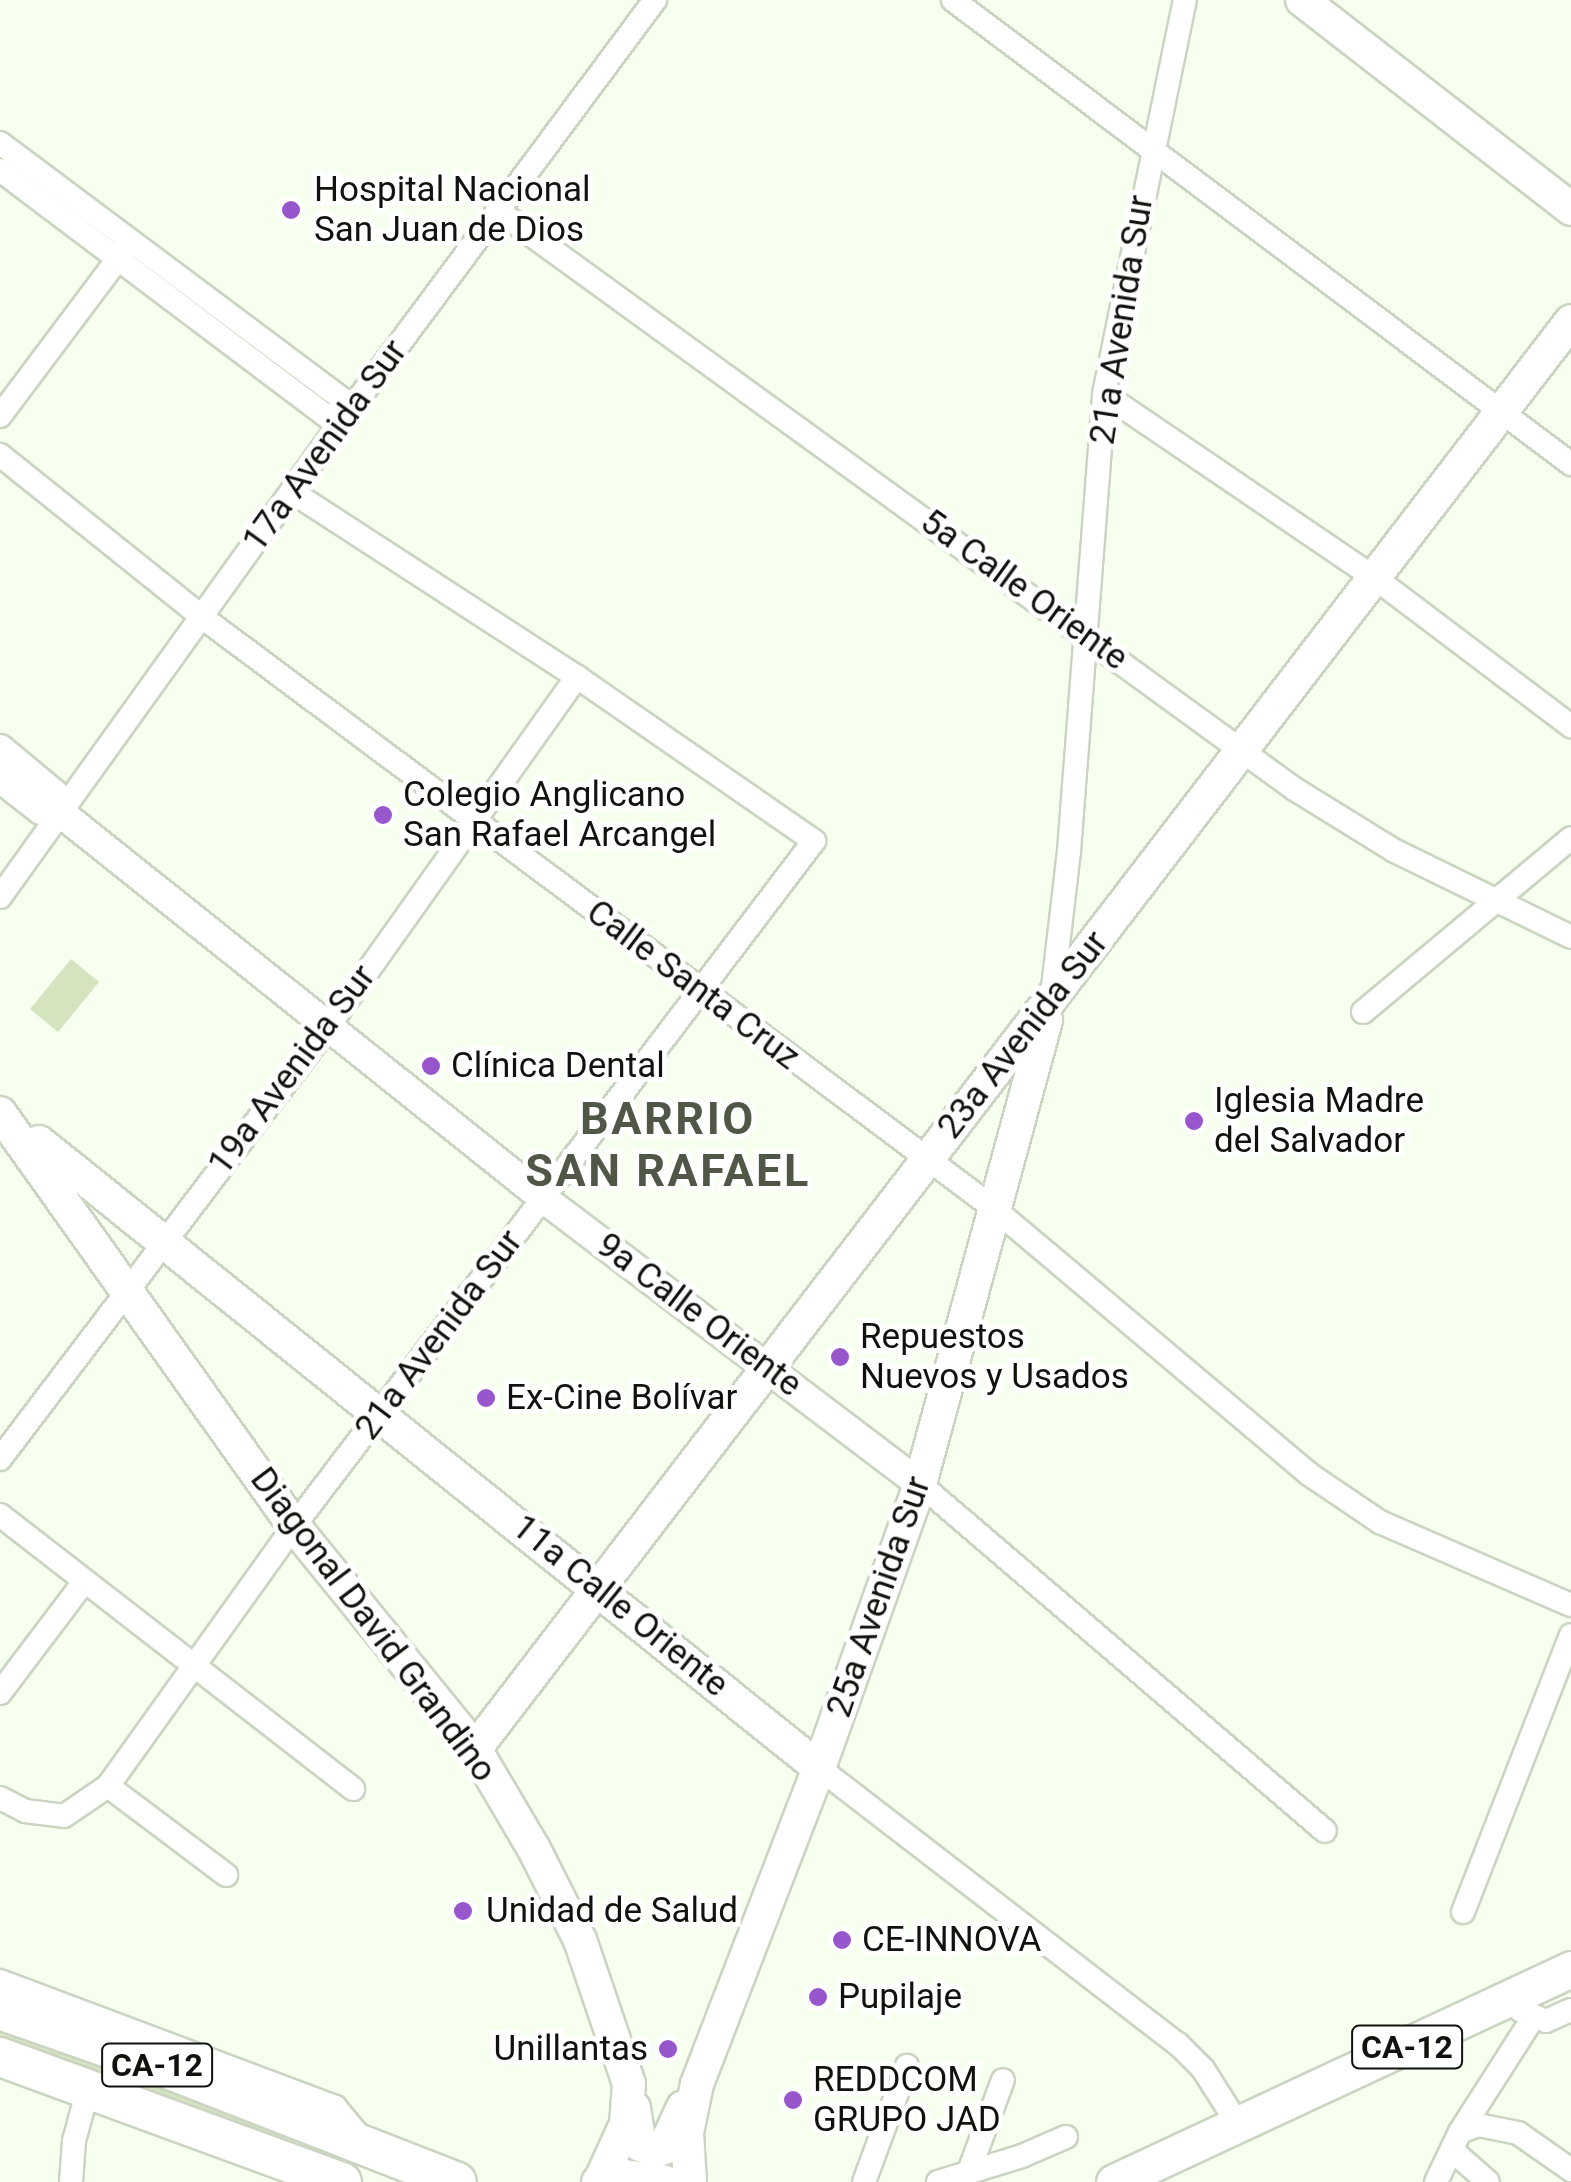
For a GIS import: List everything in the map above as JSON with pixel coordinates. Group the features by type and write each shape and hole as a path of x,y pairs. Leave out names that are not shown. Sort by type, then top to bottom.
{"highway":[{"name":"CA-12","path":"0,2010 312,2125 492,2182"},
{"name":"CA-12","path":"0,2057 342,2182"},
{"path":"312,2125 439,2176"},
{"path":"256,2149 357,2182"}],"main road":[{"path":"1302,0 1571,209"},
{"name":"23a Avenida Sur","path":"475,1749 925,1158 1244,752 1571,321"},
{"name":"25a Avenida Sur","path":"690,2182 687,2133 700,2074 820,1768 920,1484 992,1207 1051,1002"},
{"name":"11a Calle Oriente","path":"0,1111 599,1587 820,1768"},
{"name":"Diagonal David Grandino","path":"0,1111 294,1526 475,1749 534,1849 580,1940 625,2069 630,2114 599,2182"},
{"name":"CA-12","path":"1114,2182 1191,2148 1236,2117 1521,2008 1571,1969"},
{"path":"625,2069 636,2138 647,2151 657,2152 664,2148 700,2074"},
{"path":"671,2148 700,2074"},
{"path":"599,2182 632,2176 665,2182"}],"street":[{"name":"17a Avenida Sur","path":"0,897 345,416 656,0"},
{"path":"953,0 1571,464"},
{"name":"21a Avenida Sur","path":"1051,1002 1088,634 1104,394 1150,150 1185,0"},
{"path":"0,143 124,250 345,416"},
{"path":"0,170 124,250"},
{"name":"5a Calle Oriente","path":"498,210 1088,634 1244,752 1356,829 1571,936"},
{"path":"0,416 124,250"},
{"path":"1104,394 1375,578 1571,726"},
{"name":"Calle Santa Cruz","path":"0,455 202,617 992,1207 1308,1474 1380,1522 1571,1605"},
{"path":"292,492 578,677"},
{"name":"21a Avenida Sur","path":"0,1798 37,1814 64,1816 108,1786 294,1526 814,841 578,677"},
{"name":"19a Avenida Sur","path":"0,1459 126,1288 328,1027 578,677"},
{"name":"9a Calle Oriente","path":"0,749 54,794 62,814"},
{"name":"9a Calle Oriente","path":"0,778 40,810 62,814 542,1198 768,1365 920,1484 1325,1831"},
{"path":"1363,1012 1571,838"},
{"path":"0,1516 353,1790"},
{"path":"0,1692 84,1582"},
{"path":"1463,1912 1571,1634"},
{"name":"11a Calle Oriente","path":"820,1768 1178,2044 1203,2069 1236,2117"},
{"path":"108,1786 226,1875"},
{"path":"0,1981 335,2107 361,2138"},
{"path":"1436,2182 1521,2008 1546,2021 1571,2010"},
{"path":"864,2182 907,2066"},
{"path":"968,2174 1003,2080"},
{"path":"71,2182 74,2142 88,2088"},
{"path":"1460,2137 1478,2124 1518,2134 1571,2170"},
{"path":"938,2182 1066,2137"},
{"path":"1460,2137 1488,2182"}],"green space":[{"path":"71,959 99,982 58,1032 30,1009"},
{"path":"0,2023 285,2129 282,2146 0,2048"}],"place":[{"name":"Hospital Nacional San Juan de Dios","path":"291,210"},
{"name":"Colegio Anglicano San Rafael Arcangel","path":"383,815"},
{"name":"Clínica Dental","path":"431,1066"},
{"name":"Iglesia Madre del Salvador","path":"1194,1121"},
{"name":"Repuestos Nuevos y Usados","path":"840,1357"},
{"name":"Ex-Cine Bolívar","path":"486,1398"},
{"name":"Unidad de Salud","path":"463,1911"},
{"name":"CE-INNOVA","path":"842,1940"},
{"name":"Pupilaje","path":"818,1997"},
{"name":"Unillantas","path":"668,2049"},
{"name":"REDDCOM GRUPO JAD","path":"793,2100"}],"district":[{"name":"BARRIO SAN RAFAEL","path":"668,1145"}]}
